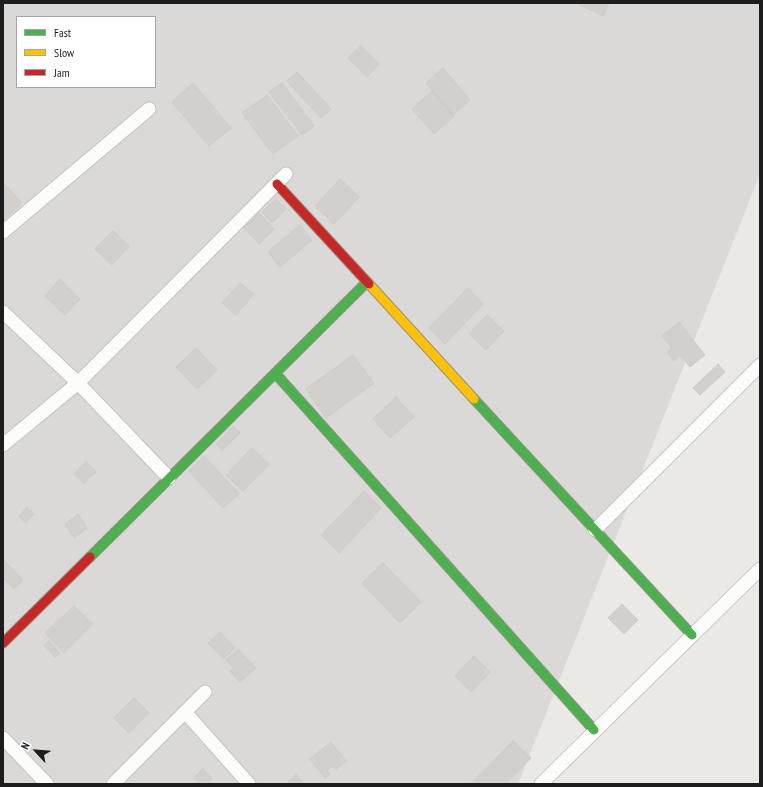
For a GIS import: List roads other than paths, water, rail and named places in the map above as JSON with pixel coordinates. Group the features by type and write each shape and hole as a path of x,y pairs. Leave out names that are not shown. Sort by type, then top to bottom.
{"street":[{"path":"3,232 149,109"},
{"path":"3,445 78,383 286,174"},
{"path":"277,184 692,635"},
{"path":"3,643 367,282"},
{"path":"3,312 78,383 169,478"},
{"path":"595,530 760,364"},
{"path":"275,374 594,730"},
{"path":"540,784 760,569"},
{"path":"113,784 205,692"},
{"path":"185,712 249,784"},
{"path":"3,738 47,784"}]}
